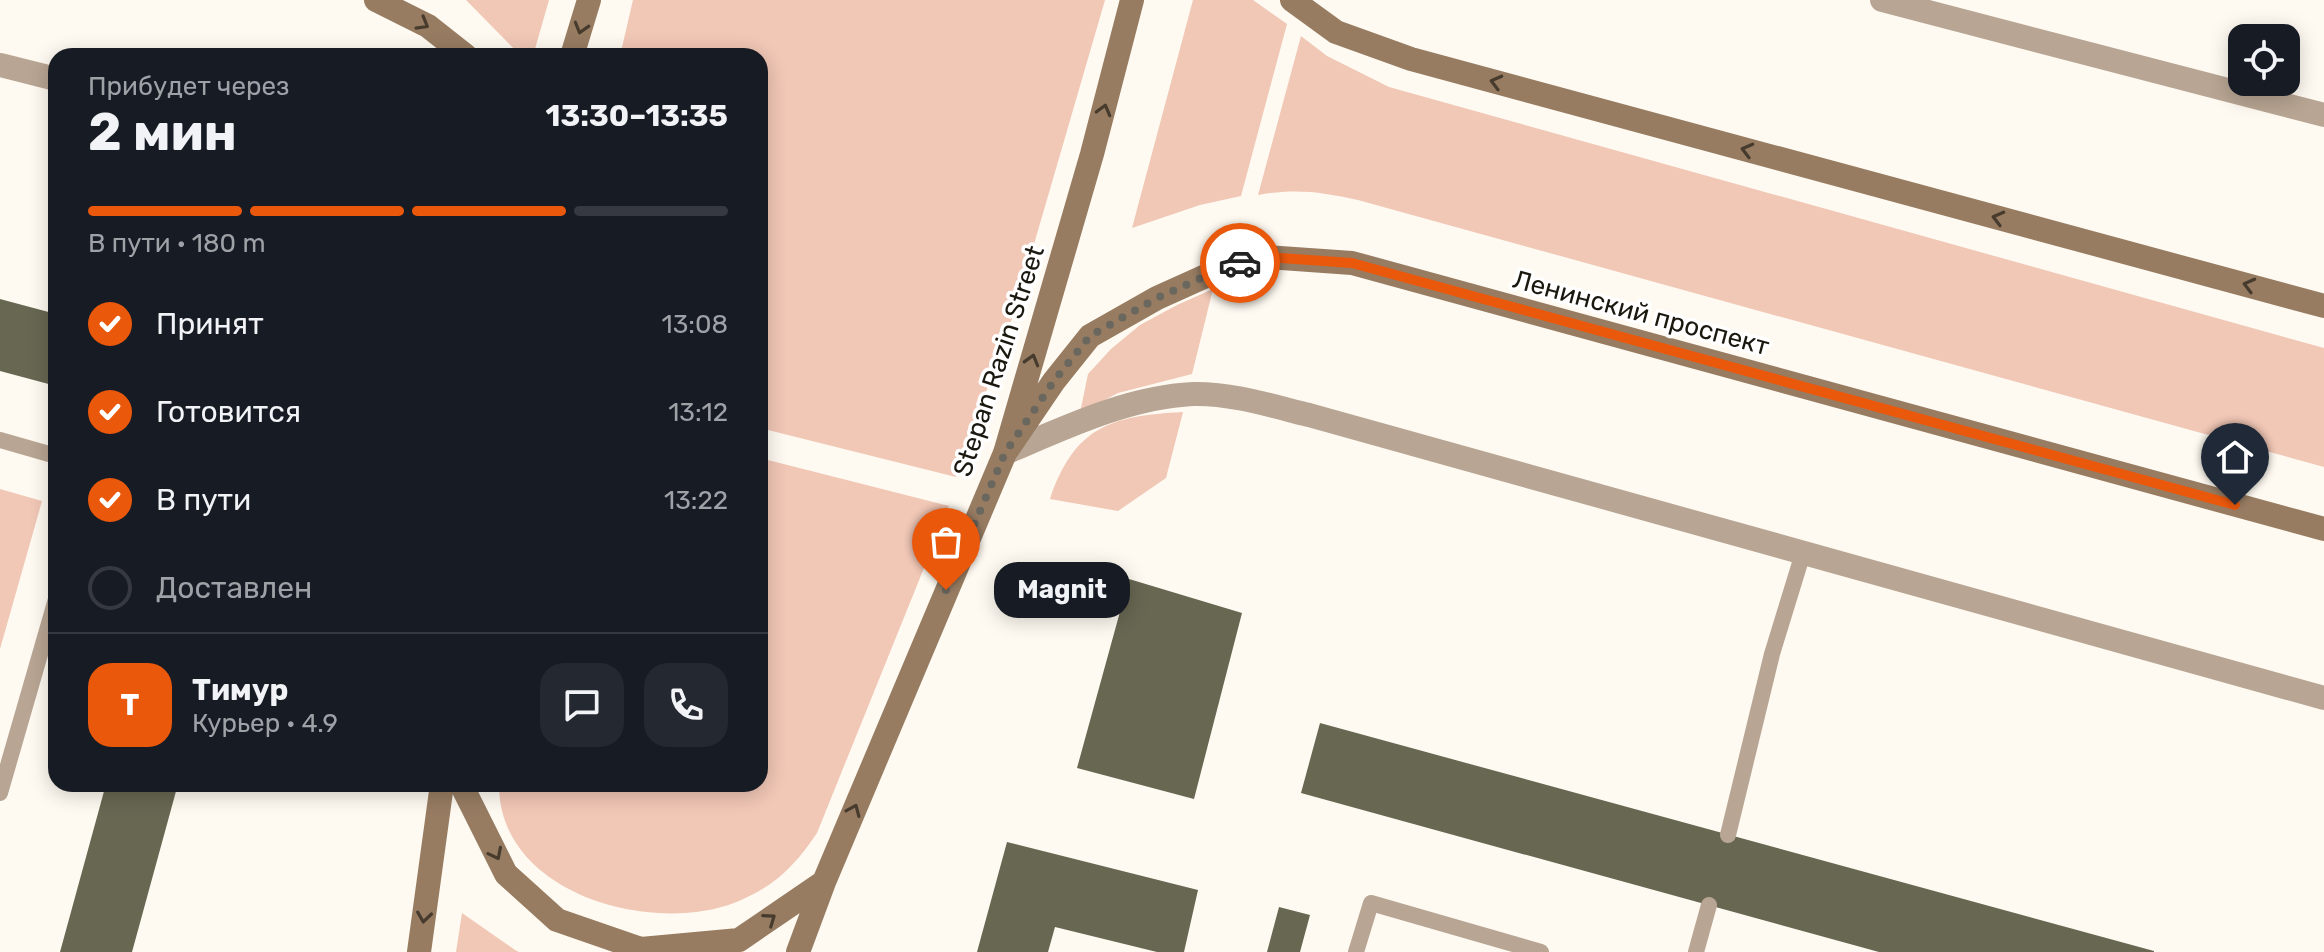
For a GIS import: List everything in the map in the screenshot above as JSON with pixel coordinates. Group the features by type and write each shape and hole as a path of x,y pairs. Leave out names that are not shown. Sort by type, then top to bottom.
{"main road":[{"path":"376,0 428,26 456,48"},
{"path":"574,48 589,0"},
{"name":"Stepan Razin Street","path":"798,952 824,882 1005,453 1092,154 1132,0"},
{"path":"1292,0 1336,32 1411,59 2324,306"},
{"name":"Ленинский проспект","path":"1005,453 1054,381 1090,336 1157,298 1228,266 1266,257 1352,263 2324,529"},
{"path":"419,952 441,792"},
{"path":"465,792 506,874 557,920 641,949 739,940 824,882"}],"street":[{"path":"1882,0 2324,115"},
{"path":"0,65 48,77"},
{"path":"1005,453 1071,425 1137,403 1194,394 1251,401 2324,698"}],"lane":[{"path":"0,440 48,454"},
{"path":"1728,835 1772,654 1803,553"},
{"path":"0,793 48,627"},
{"path":"1356,952 1371,903 1541,952"},
{"path":"1696,952 1709,905"}],"shaded area":[{"path":"466,0 549,0 535,48 513,48"},
{"path":"633,0 1105,0 1014,313 956,477 768,430 768,48 622,48"},
{"path":"1193,0 1253,0 1287,24 1241,196 1200,205 1132,228"},
{"path":"1301,36 1327,56 1389,87 2324,348 2324,467 1358,200 1308,192 1258,195"},
{"path":"1213,289 1192,374 1118,393 1080,413 1088,374 1111,349 1140,325"},
{"path":"1183,412 1166,478 1118,511 1050,499 1071,455 1084,440 1099,430 1135,417"},
{"path":"768,460 949,506 817,833 791,866 772,883 734,903 699,912 661,913 622,908 584,896 551,878 523,853 505,822 500,792 768,792"},
{"path":"0,489 42,501 0,649"},
{"path":"462,913 515,950 519,952 456,952"}],"building":[{"path":"0,299 48,312 48,384 0,371"},
{"path":"1129,579 1242,613 1194,799 1077,768"},
{"path":"1320,723 2154,952 1879,952 1301,793"},
{"path":"104,792 176,792 132,952 60,952"},
{"path":"1007,842 1198,890 1184,952 1157,952 1055,927 1048,952 977,952"},
{"path":"1279,907 1310,915 1300,952 1267,952"}],"way so far":[{"path":"946,590 1005,453 1054,381 1090,336 1157,298 1240,263"}],"place":[{"name":"Magnit","path":"946,590"}],"route":[{"path":"1240,263 1266,257 1352,263 2235,505"}]}
